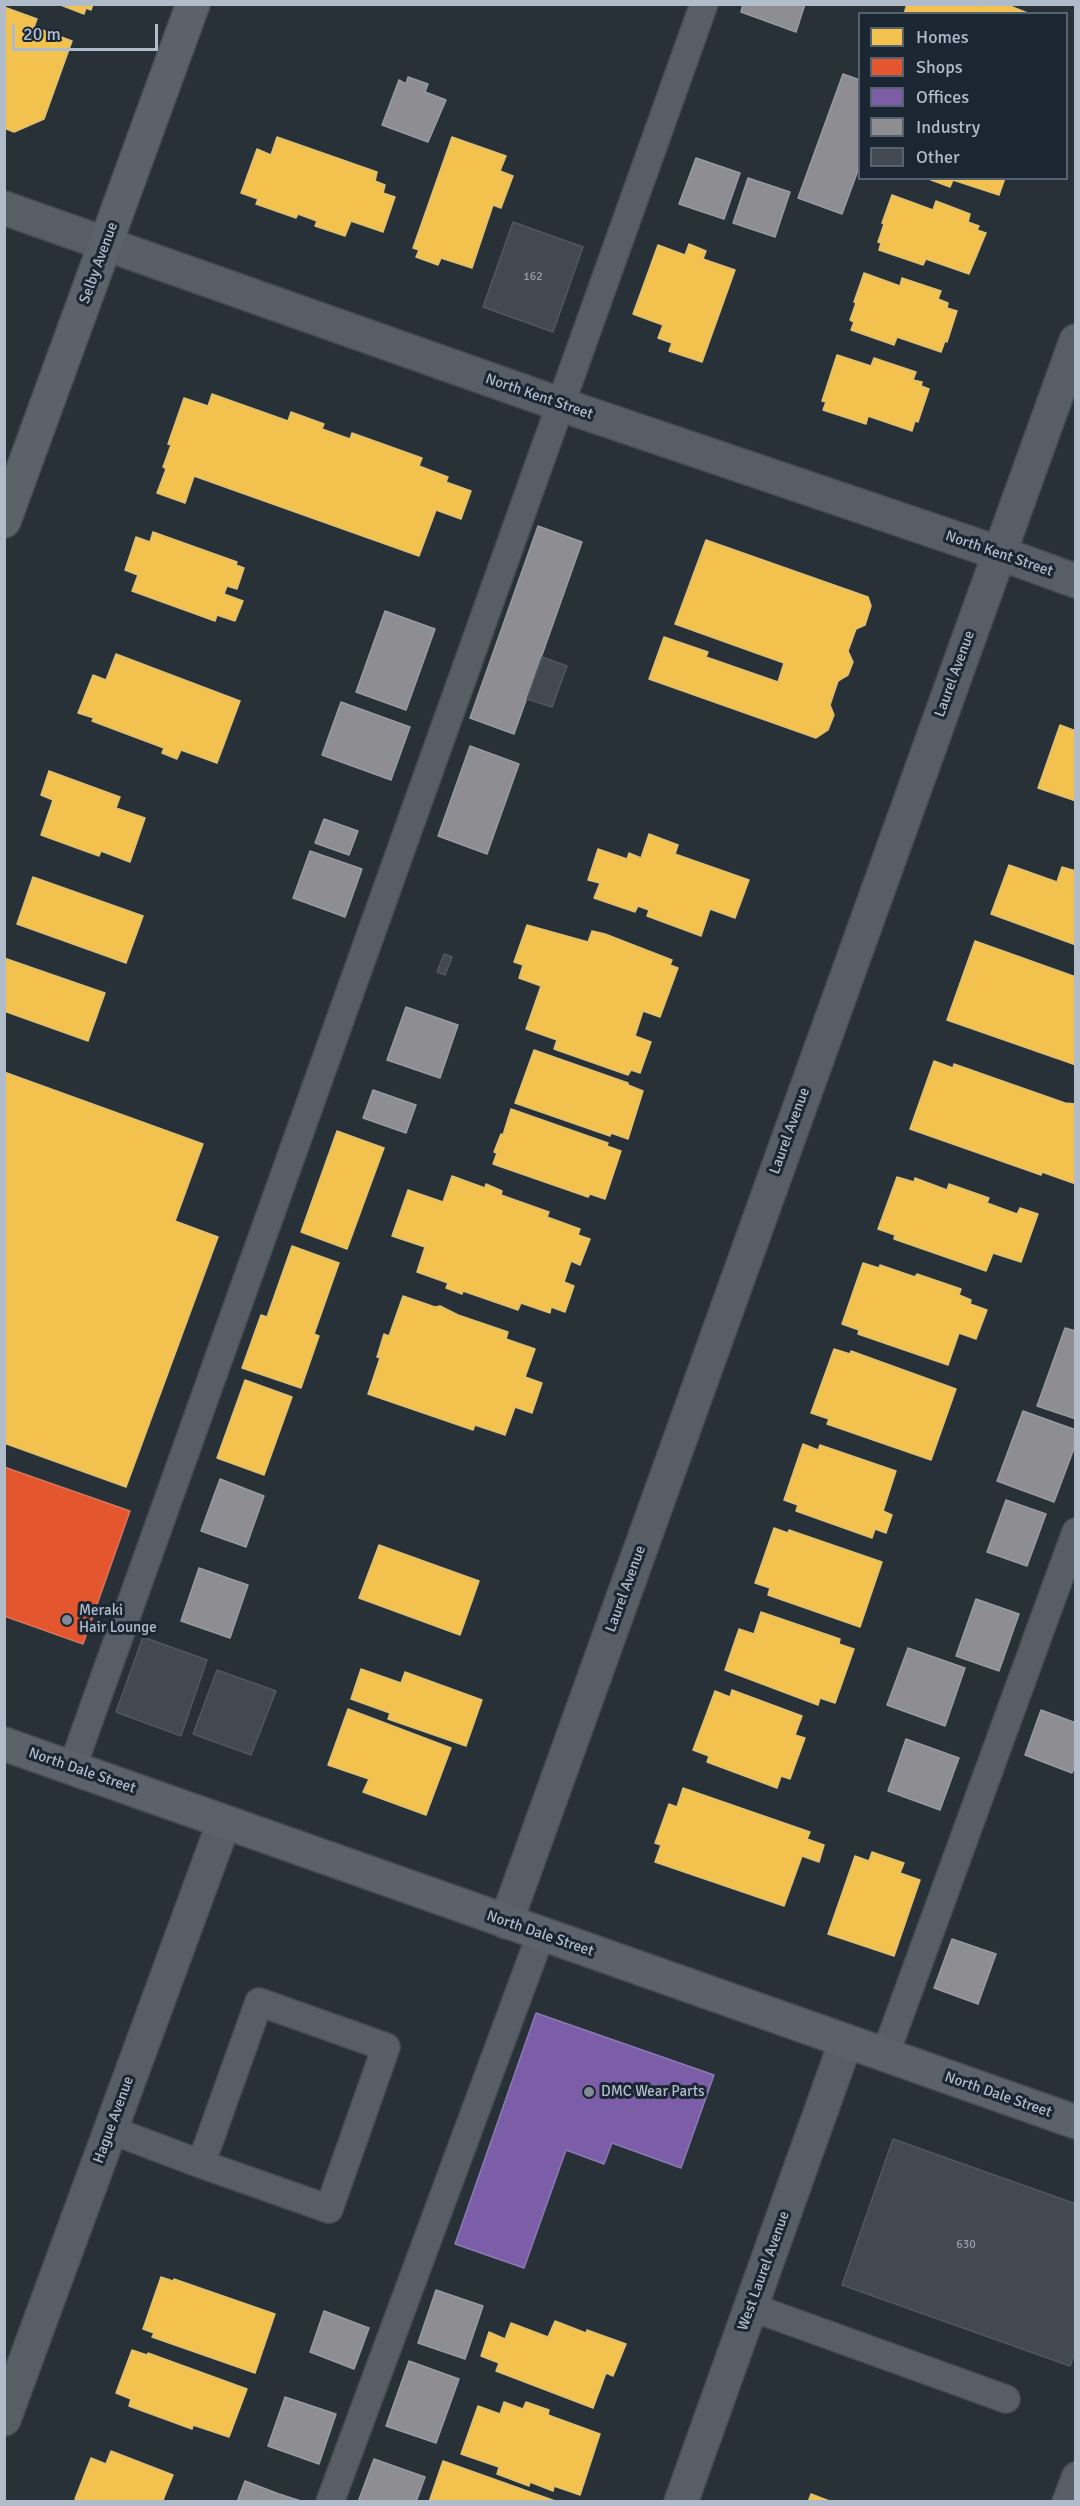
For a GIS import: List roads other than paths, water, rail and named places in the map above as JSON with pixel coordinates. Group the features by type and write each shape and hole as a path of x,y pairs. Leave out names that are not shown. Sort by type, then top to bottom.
{"main road":[{"name":"Selby Avenue","path":"4,521 193,4"},
{"name":"North Dale Street","path":"4,1744 1076,2122"}],"street":[{"name":"North Kent Street","path":"4,208 562,405 1076,581"},
{"name":"Laurel Avenue","path":"506,1922 1076,341"},
{"name":"Hague Avenue","path":"4,2419 224,1821"},
{"name":"West Laurel Avenue","path":"681,2502 846,2041"}],"lane":[{"path":"72,1768 704,4"},
{"path":"885,2055 1076,1532"},
{"path":"330,2502 541,1934"},
{"path":"111,2130 201,2164 329,2209 386,2047 259,2002 201,2164"},
{"path":"750,2307 1006,2399"},
{"path":"1066,2502 1076,2476"}],"place":[{"name":"Meraki Hair Lounge","path":"67,1620"},
{"name":"DMC Wear Parts","path":"589,2092"}]}
